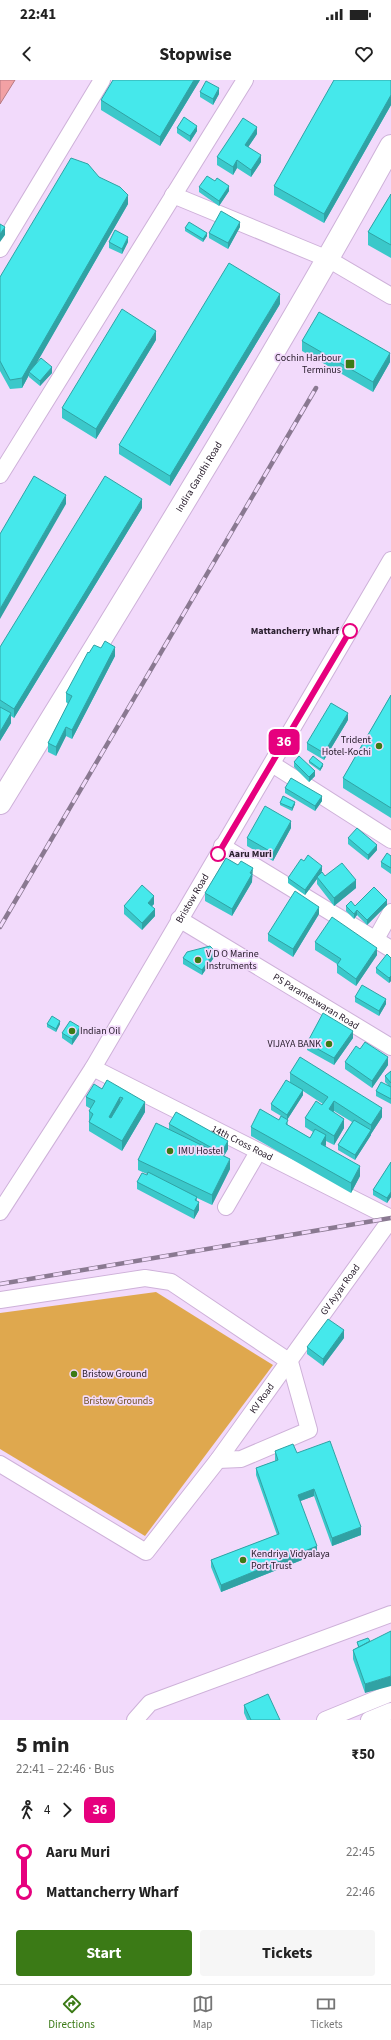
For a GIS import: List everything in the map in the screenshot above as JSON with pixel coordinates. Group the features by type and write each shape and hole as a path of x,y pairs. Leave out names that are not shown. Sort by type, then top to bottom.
{"highway":[{"name":"Indira Gandhi Road","path":"0,803 124,600 328,259 391,146"}],"street":[{"path":"0,250 102,80"},
{"path":"0,475 245,80"},
{"path":"173,195 328,259 391,296"},
{"name":"Bristow Road","path":"0,1212 93,1068 179,919 272,764 391,560"},
{"path":"272,764 391,840"},
{"path":"222,846 391,949"},
{"path":"376,940 391,912"},
{"name":"PS Parameswaran Road","path":"179,919 391,1047"},
{"name":"14th Cross Road","path":"93,1068 391,1219"},
{"path":"226,1207 258,1152"},
{"name":"GV Ayyar Road","path":"290,1362 391,1219"},
{"path":"0,1300 145,1278 172,1282 290,1362 309,1430 241,1459 218,1460"},
{"name":"KV Road","path":"0,1464 146,1552 218,1460 290,1362"},
{"path":"135,1720 150,1703 391,1614"},
{"path":"325,1720 391,1693"},
{"path":"369,1720 391,1711"}],"green space":[{"name":"Bristow Grounds","path":"156,1292 273,1365 145,1536 0,1449 0,1313"}],"shaded area":[{"path":"0,80 15,80 0,104"}],"building":[{"path":"113,80 194,80 160,137 101,100"},
{"path":"334,80 391,80 391,95 324,214 274,186"},
{"path":"206,81 219,88 213,99 200,92"},
{"path":"184,117 197,126 190,136 177,128"},
{"path":"243,118 257,127 245,145 261,155 251,170 237,160 233,167 217,157"},
{"path":"71,158 88,164 99,177 120,187 128,195 22,378 10,380 0,361 0,277"},
{"path":"207,176 215,181 217,178 229,186 219,201 199,187"},
{"path":"391,194 391,245 368,232"},
{"path":"221,211 240,222 228,243 209,233"},
{"path":"189,222 207,233 203,239 185,228"},
{"path":"0,224 5,227 0,234"},
{"path":"115,230 128,237 122,249 109,242"},
{"path":"229,263 280,294 170,476 119,445"},
{"path":"122,309 156,331 96,429 62,408"},
{"path":"319,312 390,353 373,382 302,341"},
{"path":"41,358 52,367 40,381 29,372"},
{"path":"34,476 66,495 0,609 0,534"},
{"path":"105,476 142,499 14,709 0,700 0,647"},
{"path":"105,641 115,647 72,730 66,727 56,747 48,743 72,696 66,693 88,652 89,653 94,645 101,648"},
{"name":"Trident Hotel-Kochi","path":"391,695 391,808 343,778"},
{"path":"331,703 348,713 324,753 307,743"},
{"path":"0,707 11,713 0,732"},
{"path":"299,756 315,771 309,777 294,762"},
{"path":"313,756 323,764 320,769 309,761"},
{"path":"291,778 322,796 315,806 285,788"},
{"path":"283,796 295,802 292,808 280,803"},
{"path":"265,806 291,821 273,853 247,838"},
{"path":"357,828 377,845 368,855 348,838"},
{"path":"387,853 391,856 391,868 381,862"},
{"path":"308,855 322,866 305,890 288,878 301,859 304,861"},
{"path":"226,858 238,865 241,861 253,868 250,873 252,874 232,909 205,893"},
{"path":"342,863 356,880 334,898 317,877 322,872 325,876"},
{"path":"142,885 154,896 148,903 155,909 142,923 124,906"},
{"path":"374,887 387,900 367,920 357,910 354,914 346,906 351,901 355,906"},
{"path":"295,891 319,907 293,949 268,934"},
{"path":"332,917 377,948 356,979 337,965 341,959 315,942"},
{"name":"V D O Marine Instruments","path":"210,946 215,951 202,970 183,958 187,952"},
{"path":"387,954 391,958 391,976 389,978 376,968"},
{"path":"362,985 386,999 379,1011 355,997"},
{"name":"VIJAYA BANK","path":"323,1013 353,1031 334,1058 307,1043"},
{"path":"52,1016 60,1021 56,1029 47,1024"},
{"path":"70,1021 80,1027 72,1039 62,1033"},
{"path":"365,1042 388,1057 372,1081 345,1062 356,1046 360,1049"},
{"path":"300,1057 382,1108 371,1125 334,1101 329,1109 344,1119 334,1136 305,1118 316,1101 322,1105 328,1097 290,1073"},
{"path":"391,1071 391,1083 385,1076"},
{"path":"107,1080 145,1102 122,1141 89,1122 93,1114 89,1111 95,1101 86,1097 94,1084 102,1089","holes":["120,1097 123,1098 111,1118 109,1117"]},
{"path":"286,1080 303,1090 287,1115 271,1104"},
{"path":"381,1082 391,1087 391,1099 376,1091"},
{"path":"260,1109 279,1120 281,1116 288,1120 286,1124 310,1138 315,1129 326,1135 321,1144 360,1166 351,1183 251,1127"},
{"path":"176,1112 228,1141 221,1153 169,1124"},
{"path":"354,1120 371,1130 355,1155 338,1145"},
{"name":"IMU Hostel","path":"156,1123 230,1159 212,1195 138,1160"},
{"path":"391,1162 391,1192 387,1198 373,1190"},
{"path":"148,1172 197,1197 195,1200 199,1202 194,1211 137,1182 142,1173 147,1175"},
{"path":"328,1319 344,1330 323,1359 307,1347"},
{"path":"330,1441 361,1527 332,1538 314,1489 298,1495 317,1546 221,1585 211,1560 279,1534 256,1468 278,1460 275,1451 293,1444 297,1453"},
{"path":"391,1631 391,1676 365,1684 353,1650"},
{"path":"368,1638 370,1641 359,1647 357,1642"},
{"path":"268,1694 280,1720 251,1720 244,1705"}],"railway":[{"path":"0,927 316,388"},
{"path":"0,1284 391,1218"}],"bus line":[{"name":"36","path":"218,854 350,631"}],"place":[{"name":"Cochin Harbour Terminus","path":"350,364"},
{"name":"Mattancherry Wharf","path":"350,631"},
{"name":"Trident Hotel-Kochi","path":"379,746"},
{"name":"Aaru Muri","path":"218,854"},
{"name":"V D O Marine Instruments","path":"198,960"},
{"name":"Indian Oil","path":"72,1031"},
{"name":"VIJAYA BANK","path":"329,1044"},
{"name":"IMU Hostel","path":"170,1151"},
{"name":"Bristow Ground","path":"74,1374"},
{"name":"Kendriya Vidyalaya Port Trust","path":"243,1560"}]}
